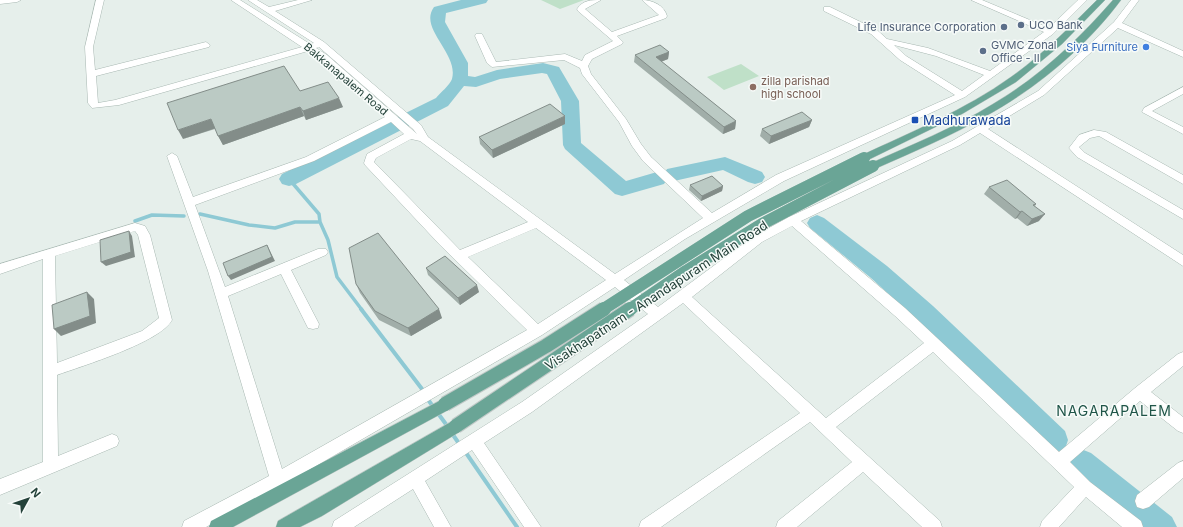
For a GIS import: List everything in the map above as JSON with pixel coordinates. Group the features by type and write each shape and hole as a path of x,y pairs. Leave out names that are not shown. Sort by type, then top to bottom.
{"main road":[{"name":"Visakhapatnam - Anandapuram Main Road","path":"284,527 316,510 450,430 686,271 762,224 938,122 1014,80 1056,44 1101,0"},
{"name":"Visakhapatnam - Anandapuram Main Road","path":"216,527 425,415 546,346 748,216 869,162 943,134 997,106 1027,85 1070,49 1117,0"}],"street":[{"path":"0,2 17,0"},
{"path":"100,0 89,47 93,103 96,106 102,106 321,44"},
{"name":"Bakkanapalem Road","path":"235,0 310,47 397,118"},
{"path":"252,0 321,44 412,132 414,137 423,138 538,222 615,280 657,314"},
{"path":"268,10 308,0"},
{"path":"584,66 588,57 619,42 580,9 583,6 597,0"},
{"path":"612,35 663,16 662,12 646,0"},
{"path":"975,0 1050,32"},
{"path":"190,527 278,480 537,331 595,296 615,280 711,218 780,178 962,95 1050,32 1082,0"},
{"path":"340,527 527,407 683,296 758,239 793,220 956,143 1041,93 1116,24 1135,0"},
{"path":"827,9 866,27 913,65 962,95"},
{"path":"1116,24 1183,54"},
{"path":"478,36 491,62 495,65 565,57 584,66 587,74 623,121 637,146 647,159 711,218"},
{"path":"885,41 902,44 941,55 991,75"},
{"path":"91,74 206,45"},
{"path":"1181,93 1147,110 1146,112 1183,131"},
{"path":"189,203 258,176 310,159 397,118"},
{"path":"981,129 1183,261"},
{"path":"412,132 371,156 369,163 459,256 537,331"},
{"path":"1183,180 1102,134 1090,133 1074,148 1081,155 1183,215"},
{"path":"172,156 221,294 278,480"},
{"path":"793,220 900,312 1084,487 1135,527"},
{"path":"459,256 538,222"},
{"path":"0,269 128,228 135,227 141,229 144,235 166,320 147,335 50,372"},
{"path":"221,294 322,252"},
{"path":"48,253 51,466"},
{"path":"284,268 313,324"},
{"path":"683,296 812,413 934,527"},
{"path":"826,426 933,344"},
{"path":"1058,463 1140,392 1183,358"},
{"path":"1140,392 1183,426"},
{"path":"647,527 812,413"},
{"path":"0,487 112,441"},
{"path":"471,442 533,527"},
{"path":"784,527 864,462"},
{"path":"1143,501 1183,468"},
{"path":"415,478 443,527"},
{"path":"1048,527 1084,487"}],"green space":[{"path":"541,0 584,0 560,9"},
{"path":"741,64 759,76 724,90 707,77"}],"building":[{"path":"660,45 669,52 656,57 736,121 724,127 635,55"},
{"path":"284,66 300,91 328,82 339,98 303,111 300,107 218,136 211,119 178,130 167,103"},
{"path":"550,104 565,116 492,150 479,137"},
{"path":"802,112 812,120 771,136 762,129"},
{"path":"712,176 723,186 702,196 690,185"},
{"path":"1007,180 1036,204 1033,205 1045,214 1032,219 1022,211 1020,212 989,187"},
{"path":"129,231 131,252 101,262 100,240"},
{"path":"378,233 439,309 408,328 375,311 356,284 349,248"},
{"path":"267,245 272,257 228,276 223,263"},
{"path":"445,256 477,285 458,298 426,268"},
{"path":"87,292 90,316 54,329 52,305"}],"waterway":[{"path":"460,80 460,63 437,22 439,10 481,0"},
{"path":"460,80 476,82 497,75 543,68 553,71 570,101 572,145 622,189 657,179"},
{"path":"289,179 442,102 460,80"},
{"path":"674,174 725,163 755,177"},
{"path":"289,179 319,214 320,222"},
{"path":"200,214 249,225 275,228 295,222 320,222"},
{"path":"135,221 152,215 184,216"},
{"path":"320,222 328,240 337,277 362,310"},
{"path":"817,223 879,272 925,313 1055,440"},
{"path":"361,309 422,389"},
{"path":"429,401 448,427"},
{"path":"451,432 460,445"},
{"path":"464,450 517,527"},
{"path":"1081,462 1162,527"}],"place":[{"name":"UCO Bank","path":"1021,25"},
{"name":"Life Insurance Corporation","path":"1004,27"},
{"name":"Siya Furniture","path":"1146,47"},
{"name":"GVMC Zonal Office - II","path":"983,51"},
{"name":"zilla parishad high school","path":"753,87"},
{"name":"Madhurawada","path":"915,120"}],"district":[{"name":"NAGARAPALEM","path":"1114,411"}]}
